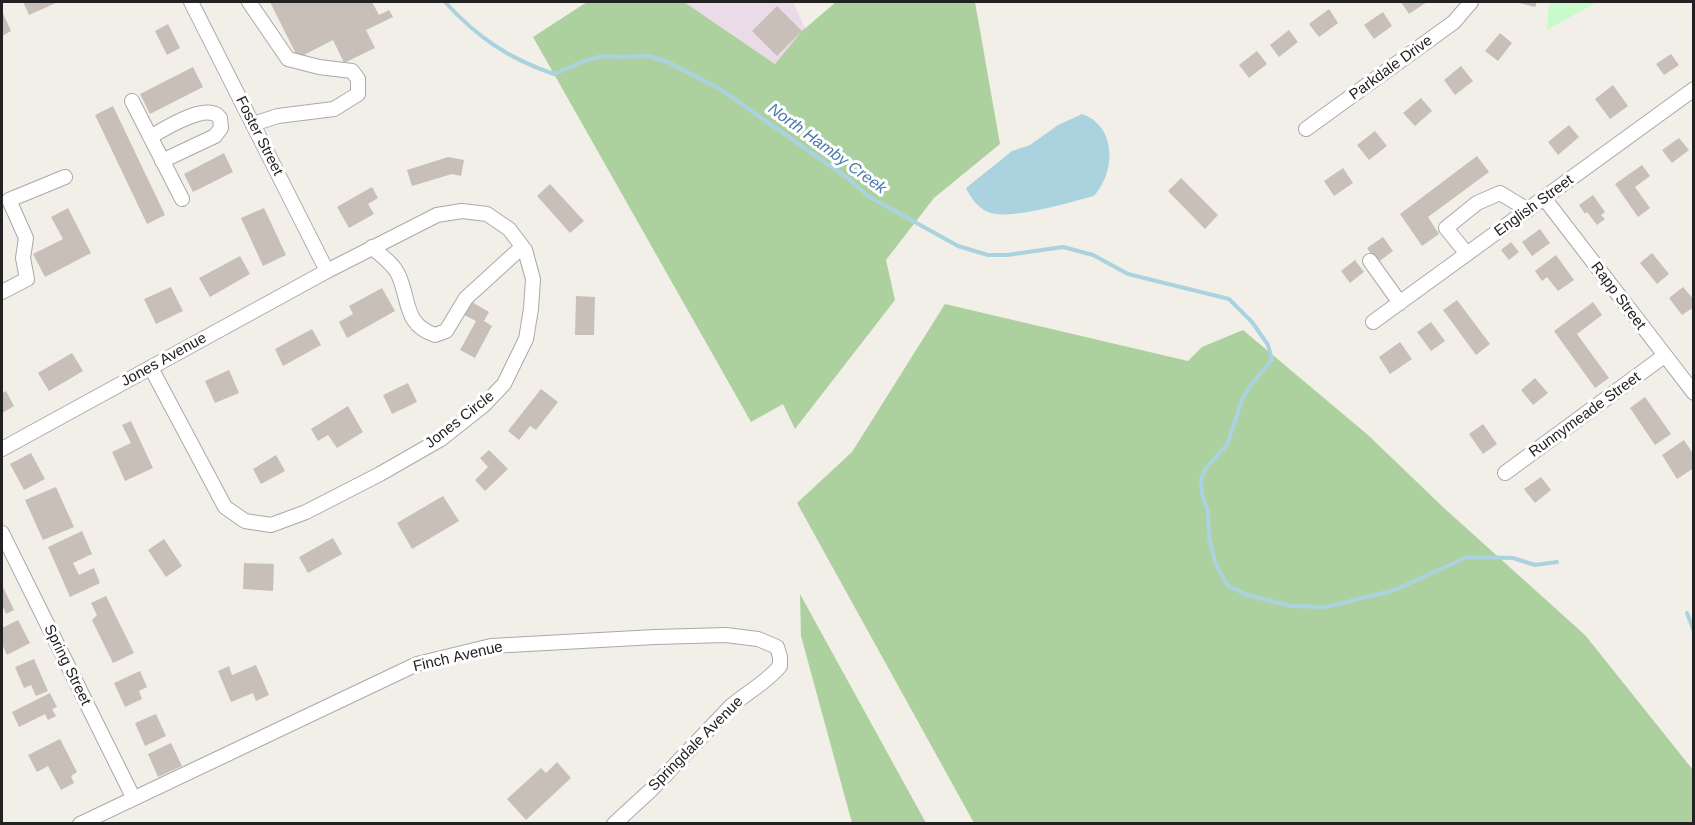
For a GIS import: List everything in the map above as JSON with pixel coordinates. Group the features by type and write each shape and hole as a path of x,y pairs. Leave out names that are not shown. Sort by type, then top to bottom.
{"street":[{"name":"Foster Street","path":"191,2 327,271"},
{"path":"249,2 288,59 319,67 352,71 358,79 358,94 334,109 278,116 253,124"},
{"name":"Parkdale Drive","path":"1306,129 1454,22 1471,2"},
{"name":"English Street","path":"1374,322 1694,89"},
{"path":"132,101 182,199"},
{"path":"220,118 244,106"},
{"path":"150,137 204,112 213,112 220,118 221,128 215,136 162,160"},
{"path":"2,292 27,279 23,258 26,238 9,200 65,177"},
{"path":"1467,254 1446,228 1477,203 1500,193 1528,210"},
{"name":"Rapp Street","path":"1544,198 1694,393"},
{"name":"Jones Circle","path":"151,368 225,507 245,521 271,525 306,512 441,439 484,405 504,384 526,339 533,279 522,247 509,230 487,214 462,211 437,215 327,271"},
{"path":"372,248 396,270 407,308 416,323 425,330 438,335 450,327 466,298 522,247"},
{"path":"1370,261 1400,303"},
{"name":"Jones Avenue","path":"2,449 327,271"},
{"name":"Runnymeade Street","path":"1505,473 1664,356"},
{"name":"Spring Street","path":"2,533 133,797"},
{"name":"Finch Avenue","path":"80,824 417,664 491,646 726,635 758,639 777,647 780,666"},
{"name":"Springdale Avenue","path":"614,824 652,789 730,707 743,695 773,675 780,666"}],"shaded area":[{"path":"684,2 793,2 806,30 775,64"}],"green space":[{"path":"587,2 684,2 775,64 802,31 836,2 975,2 1000,144 934,198 886,260 895,300 795,429 783,404 751,422 533,37"},
{"path":"1549,2 1597,2 1547,30"},
{"path":"945,304 1188,361 1202,347 1243,330 1368,435 1444,508 1585,635 1693,770 1693,823 974,823 797,503 852,452"},
{"path":"800,594 926,823 852,823 801,636"}],"water":[{"path":"1082,114 1102,128 1109,150 1106,175 1094,196 1040,210 1010,214 988,212 975,202 966,188 1012,151 1030,145 1058,125"}],"building":[{"path":"23,2 58,2 29,15"},
{"path":"270,2 372,2 379,15 389,10 393,17 366,30 375,48 344,63 333,40 298,58"},
{"path":"1401,2 1427,2 1409,14"},
{"path":"1515,2 1537,2 1535,7"},
{"path":"777,6 802,31 777,56 752,31"},
{"path":"1329,9 1338,23 1319,37 1309,24"},
{"path":"2,11 11,31 2,36"},
{"path":"1383,12 1392,26 1374,39 1364,25"},
{"path":"168,24 180,48 167,55 155,31"},
{"path":"1289,30 1298,42 1279,57 1270,45"},
{"path":"1500,33 1512,43 1498,61 1485,51"},
{"path":"1257,51 1267,64 1249,78 1239,65"},
{"path":"1671,54 1679,65 1664,75 1656,64"},
{"path":"1461,66 1473,81 1455,95 1444,80"},
{"path":"193,67 203,87 150,114 140,94"},
{"path":"1613,85 1628,106 1610,119 1595,99"},
{"path":"1421,98 1432,111 1415,126 1403,113"},
{"path":"113,106 165,215 147,224 95,115"},
{"path":"1569,125 1579,137 1558,155 1548,142"},
{"path":"1375,131 1387,146 1369,160 1357,145"},
{"path":"1679,138 1689,150 1672,163 1662,150"},
{"path":"224,153 233,172 193,192 184,174"},
{"path":"1477,156 1489,172 1428,217 1439,234 1422,246 1400,214"},
{"path":"448,157 464,160 461,176 452,174 412,186 407,170"},
{"path":"1642,165 1650,176 1635,187 1650,208 1638,217 1615,184"},
{"path":"1343,168 1353,183 1334,196 1324,181"},
{"path":"1181,178 1218,215 1205,229 1168,191"},
{"path":"550,184 584,221 570,233 537,196"},
{"path":"372,187 378,198 368,204 374,214 349,228 337,207"},
{"path":"1593,195 1605,212 1601,215 1605,219 1597,225 1579,205"},
{"path":"68,208 91,253 45,277 33,254 63,239 51,217"},
{"path":"264,208 286,255 263,266 241,218"},
{"path":"1540,229 1550,243 1532,256 1522,242"},
{"path":"1383,237 1393,251 1377,263 1367,248"},
{"path":"1511,242 1519,252 1509,260 1501,250"},
{"path":"1652,253 1669,274 1657,284 1640,263"},
{"path":"1556,255 1574,280 1558,291 1547,277 1542,281 1535,271"},
{"path":"240,256 250,274 210,297 199,278"},
{"path":"1355,260 1364,272 1350,283 1341,271"},
{"path":"171,287 183,311 156,324 144,299"},
{"path":"1683,287 1694,300 1694,307 1682,315 1669,298"},
{"path":"382,288 395,311 347,338 339,322 353,314 349,306"},
{"path":"576,296 595,297 594,335 575,335"},
{"path":"1457,300 1490,344 1476,355 1443,310"},
{"path":"472,302 489,312 484,321 492,326 475,358 460,350 476,321 464,315"},
{"path":"1593,302 1602,315 1577,334 1609,378 1595,388 1554,331"},
{"path":"1431,322 1445,341 1431,351 1417,332"},
{"path":"312,329 321,345 283,366 275,349"},
{"path":"1400,342 1412,359 1390,374 1379,357"},
{"path":"72,353 83,371 49,391 38,373"},
{"path":"229,370 239,393 215,403 205,381"},
{"path":"1535,378 1548,393 1533,405 1521,390"},
{"path":"408,383 417,402 392,414 383,395"},
{"path":"541,389 558,402 536,430 530,426 519,440 508,431"},
{"path":"6,391 14,406 2,413 2,393"},
{"path":"1645,397 1671,434 1655,445 1630,408"},
{"path":"348,406 363,432 337,448 328,435 318,441 311,429"},
{"path":"131,421 153,468 125,481 112,452 131,443 122,425"},
{"path":"1483,424 1497,444 1483,454 1469,434"},
{"path":"1684,440 1694,455 1694,468 1677,479 1662,455"},
{"path":"489,450 508,469 485,491 475,480 488,467 480,458"},
{"path":"31,453 45,479 24,490 10,464"},
{"path":"276,455 285,471 261,484 253,469"},
{"path":"1541,477 1551,490 1535,503 1524,489"},
{"path":"56,487 74,527 43,540 25,500"},
{"path":"443,496 459,521 412,549 397,523"},
{"path":"82,531 92,554 73,563 79,575 94,568 100,583 70,597 48,547"},
{"path":"333,538 342,554 308,573 299,557"},
{"path":"164,539 182,566 166,577 148,550"},
{"path":"244,563 274,564 273,591 243,589"},
{"path":"2,585 14,610 6,614 4,608 2,609"},
{"path":"106,596 134,653 113,663 92,620 97,615 91,603"},
{"path":"18,620 30,643 7,655 2,644 2,628"},
{"path":"34,659 48,691 36,696 31,685 24,688 15,667"},
{"path":"256,665 269,695 256,701 253,693 231,702 218,671 229,666 232,675"},
{"path":"140,671 147,687 139,691 142,699 125,707 114,683"},
{"path":"50,693 57,707 52,709 56,716 48,720 45,714 19,727 12,712"},
{"path":"156,714 166,736 145,746 135,723"},
{"path":"60,739 77,772 71,776 74,783 61,790 48,766 37,772 28,755"},
{"path":"171,743 182,766 158,777 148,754"},
{"path":"557,762 571,778 526,820 507,799 541,768 546,773"}],"waterway":[{"name":"North Hamby Creek","path":"445,2 469,26 495,46 522,61 554,74 584,61 608,56 648,56 668,62 720,89 849,179 868,196 958,246 988,255 1007,255 1063,247 1093,255 1128,274 1229,299 1252,322 1268,345 1272,360 1250,386 1242,400 1227,445 1206,468 1201,479 1202,494 1208,512 1209,538 1216,565 1228,586 1247,595 1291,606 1326,607 1395,590 1467,557 1513,558 1535,565 1557,562"},
{"name":"North Hamby Creek","path":"1687,613 1694,631"}]}
